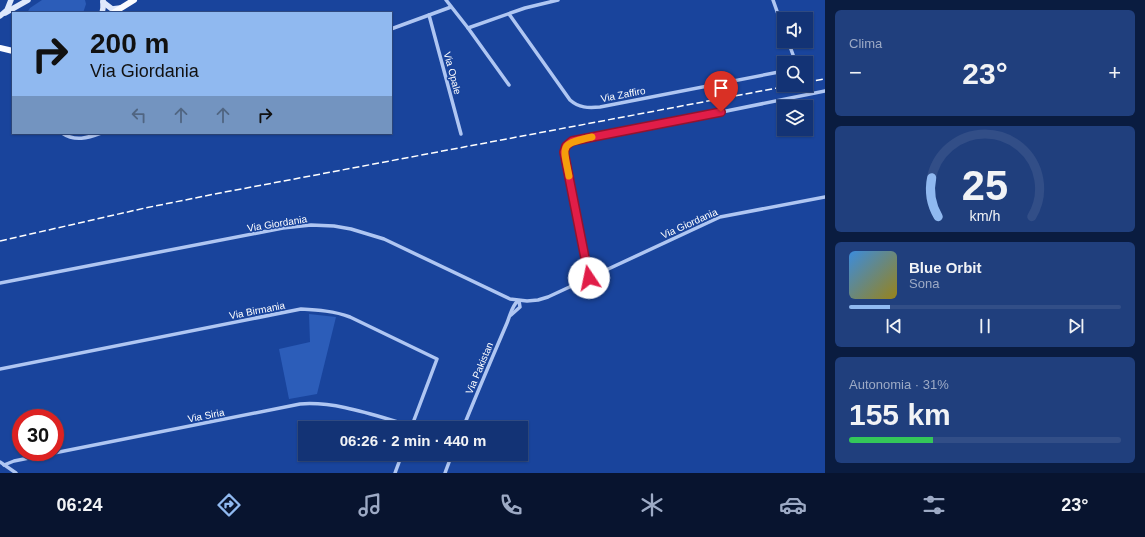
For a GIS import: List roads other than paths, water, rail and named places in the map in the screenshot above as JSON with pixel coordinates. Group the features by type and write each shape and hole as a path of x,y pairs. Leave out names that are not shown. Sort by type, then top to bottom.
{"main road":[{"path":"1,15 10,7 11,0"},
{"path":"1,15 28,0"},
{"path":"114,12 134,0"},
{"path":"103,1 112,9 122,7"},
{"path":"102,12 103,1"},
{"path":"0,48 12,51"}],"street":[{"path":"446,0 509,84"},
{"path":"468,28 525,8 558,0"},
{"path":"773,0 777,12"},
{"path":"392,29 452,7"},
{"name":"Via Zaffiro","path":"509,14 570,100 579,107 589,108 777,72"},
{"name":"Via Opale","path":"429,16 461,134"},
{"path":"589,278 564,152 569,143 572,141 825,91"},
{"path":"64,134 75,138 88,137 98,134"},
{"name":"Via Giordania","path":"0,283 283,228 316,225 351,229 384,239 510,299 527,302 548,297 720,217 825,197"},
{"path":"510,299 513,307"},
{"path":"513,307 516,302 519,301 520,307"},
{"name":"Via Pakistan","path":"511,315 520,307 522,303 527,302"},
{"name":"Via Pakistan","path":"466,421 511,315 513,307"},
{"name":"Via Birmania","path":"0,368 301,309 318,310 338,313 350,317 437,359 414,421"},
{"name":"Via Siria","path":"4,465 14,461 300,404 314,403 332,405 390,421"},
{"path":"395,473 399,461"},
{"path":"445,473 449,461"},
{"path":"0,462 16,473"}],"railway":[{"path":"813,81 825,79"},
{"path":"0,241 145,208 220,193 777,88"}]}
